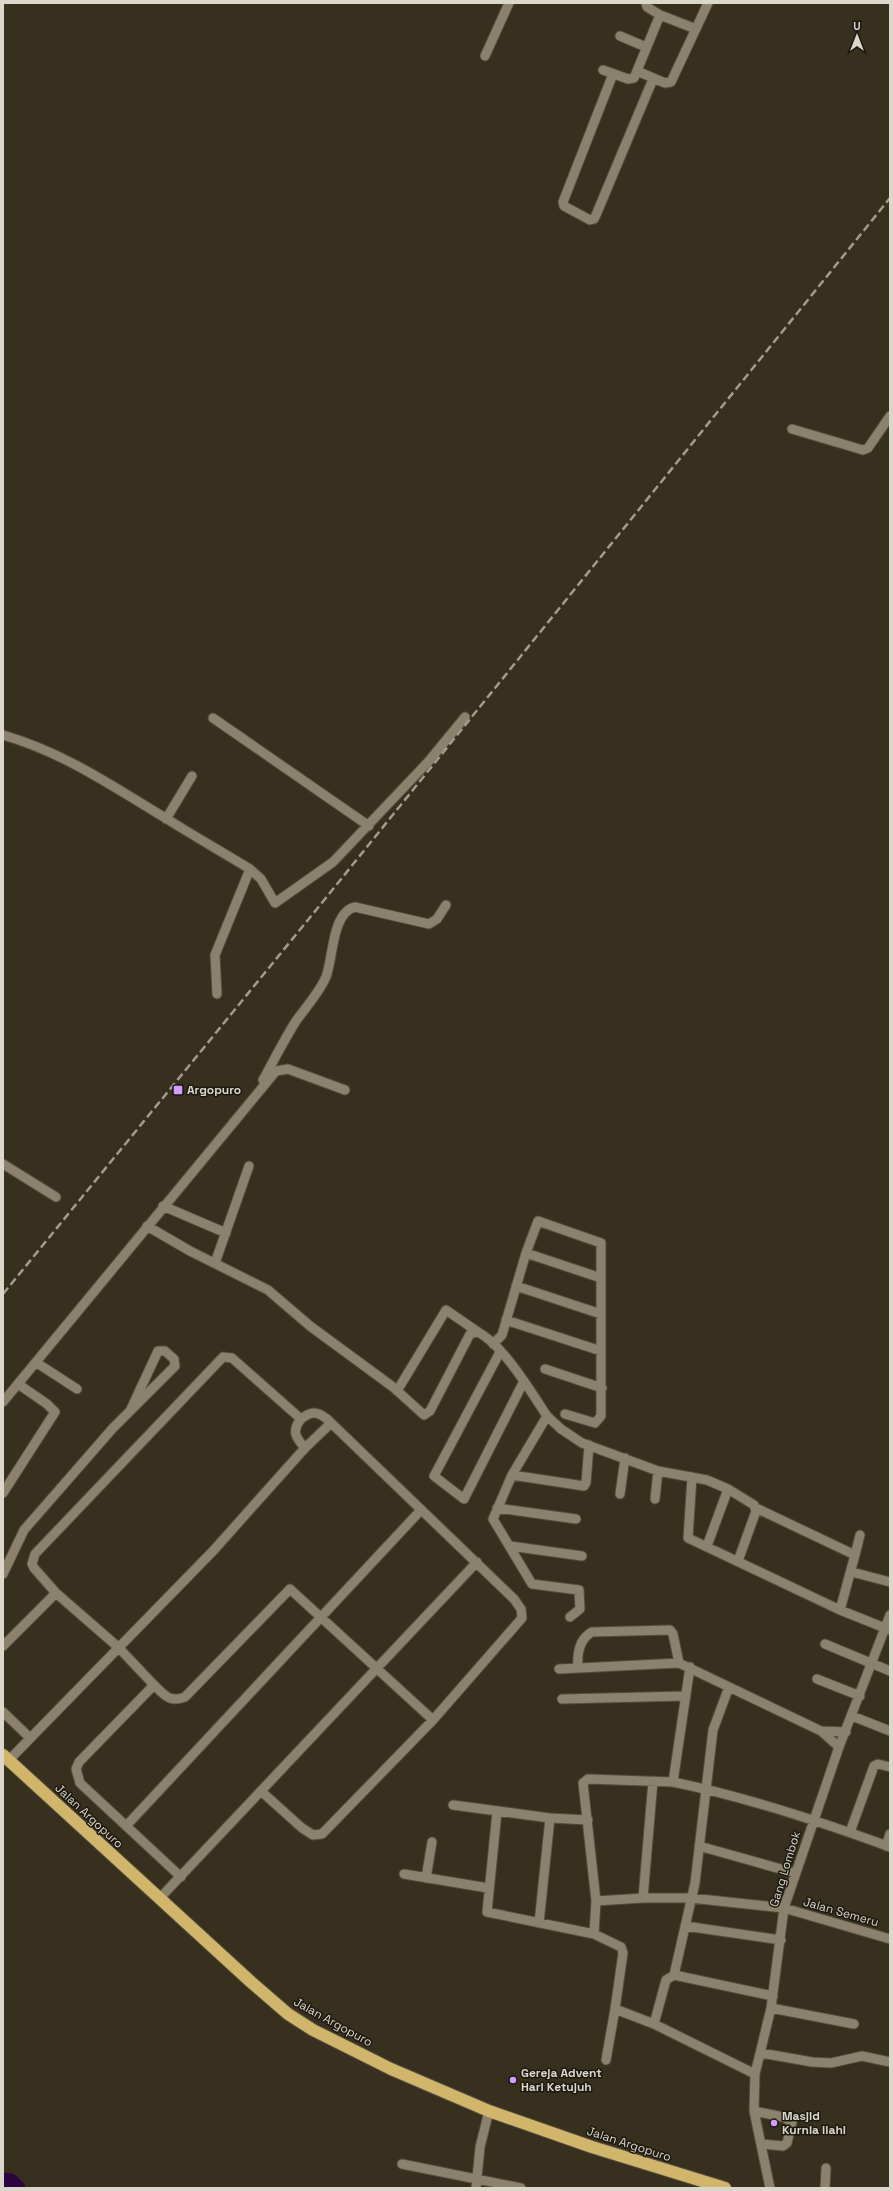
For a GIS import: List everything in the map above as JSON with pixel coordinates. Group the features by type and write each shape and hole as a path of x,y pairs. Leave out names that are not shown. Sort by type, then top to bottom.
{"highway":[{"name":"Jalan Argopuro","path":"6,1758 159,1900 288,2014 353,2051 488,2111 592,2147 725,2188"}],"street":[{"path":"485,56 509,3"},
{"path":"646,3 647,7 660,15 696,29"},
{"path":"637,71 652,79 665,83 671,82 708,3"},
{"path":"603,70 631,79 637,71 660,15"},
{"path":"620,36 646,47"},
{"path":"613,74 563,202 564,206 590,220 594,219 596,215 652,79"},
{"path":"792,429 862,450 868,448 890,416"},
{"path":"3,735 34,744 54,752 112,784 166,819 250,869 262,879 274,903 333,862 369,826 428,762 465,717"},
{"path":"213,718 369,826"},
{"path":"166,819 192,776"},
{"path":"217,994 215,955 250,869"},
{"path":"254,1097 291,1029 322,985 326,976 337,926 346,911 355,907 429,924 437,919 446,905"},
{"path":"3,1402 37,1363 147,1226 276,1070 284,1068 292,1070 345,1090"},
{"path":"3,1164 56,1197"},
{"path":"214,1263 249,1166"},
{"path":"164,1206 226,1232"},
{"path":"493,1344 502,1335 536,1223 541,1221 601,1243 601,1416 595,1423 565,1414"},
{"path":"147,1226 214,1263 268,1290 310,1326 397,1391 424,1415 427,1414 470,1334 478,1332"},
{"path":"526,1253 601,1278"},
{"path":"516,1286 600,1314"},
{"path":"397,1391 446,1310 493,1344 524,1381 547,1416 570,1436 658,1471 692,1477 728,1489 754,1505 756,1508 855,1555"},
{"path":"506,1320 600,1351"},
{"path":"3,1574 24,1530 131,1409 175,1366 174,1359 165,1351 158,1351 131,1409"},
{"path":"500,1352 434,1476 464,1499 524,1381"},
{"path":"301,1419 232,1358 224,1357 35,1554 32,1564 56,1593 118,1647 170,1700 177,1700 185,1697 290,1589 323,1617 433,1720"},
{"path":"37,1363 77,1389"},
{"path":"545,1369 602,1388"},
{"path":"3,1494 55,1412 47,1404 18,1384"},
{"path":"262,1792 302,1828 313,1835 322,1834 433,1720 522,1618 521,1609 514,1599 321,1414 315,1412 307,1414 301,1419 294,1431 296,1439 305,1448"},
{"path":"547,1416 512,1475 493,1519 532,1584 579,1590 580,1609 570,1617"},
{"path":"6,1758 30,1738 213,1551 305,1448 331,1423"},
{"path":"512,1475 584,1486 586,1483 590,1445"},
{"path":"620,1494 625,1458"},
{"path":"655,1499 658,1471"},
{"path":"692,1477 688,1538 840,1610 888,1629"},
{"path":"707,1546 728,1489"},
{"path":"497,1508 576,1519"},
{"path":"738,1561 756,1508"},
{"path":"126,1826 323,1617 421,1510"},
{"path":"840,1610 852,1572 860,1535"},
{"path":"510,1546 582,1556"},
{"path":"159,1900 262,1792 476,1562"},
{"path":"852,1572 890,1582"},
{"path":"3,1646 56,1593"},
{"name":"Gang Lombok","path":"770,2188 754,2111 755,2074 771,2008 784,1908 839,1747 872,1663 888,1629 890,1615"},
{"path":"578,1668 578,1653 585,1637 592,1632 670,1630 673,1634 680,1663"},
{"path":"825,1644 890,1671"},
{"path":"559,1669 680,1663 821,1731 839,1747"},
{"path":"673,1782 690,1667"},
{"path":"818,1679 860,1696"},
{"path":"154,1685 78,1762 76,1769 80,1783 181,1877"},
{"path":"674,1975 695,1883 713,1730 729,1687"},
{"path":"562,1699 686,1696"},
{"path":"3,1712 30,1738"},
{"path":"852,1716 890,1731"},
{"path":"821,1731 846,1732"},
{"path":"850,1832 874,1766 878,1764 890,1768"},
{"path":"594,1934 596,1901 588,1820 582,1786 584,1780 673,1782 705,1788 814,1819 888,1846 890,1834"},
{"path":"643,1898 652,1781"},
{"path":"453,1805 496,1812 550,1818 588,1820"},
{"path":"496,1812 487,1912 594,1934 621,1947 623,1953 606,2060"},
{"path":"539,1923 550,1818"},
{"path":"426,1878 432,1842"},
{"path":"699,1846 795,1873"},
{"path":"404,1874 488,1888"},
{"name":"Jalan Semeru","path":"596,1901 643,1898 691,1898 784,1908 890,1939"},
{"path":"685,1926 781,1940"},
{"path":"654,2024 666,1980 674,1975 773,1996"},
{"path":"771,2008 854,2024"},
{"path":"615,2009 654,2024 755,2074"},
{"path":"761,2053 812,2062 831,2063 862,2056 890,2062"},
{"path":"476,2184 480,2147 488,2111"},
{"path":"754,2111 783,2117 792,2122 787,2143 782,2146 762,2144"},
{"path":"402,2164 476,2184 521,2188"},
{"path":"824,2188 826,2168"}],"waterway":[{"path":"3,2180 11,2181 18,2188"}],"railway":[{"path":"3,1294 325,899 890,198"}],"place":[{"name":"Argopuro","path":"178,1090"},
{"name":"Gereja Advent Hari Ketujuh","path":"513,2080"},
{"name":"Masjid Kurnia Ilahi","path":"774,2123"}]}
